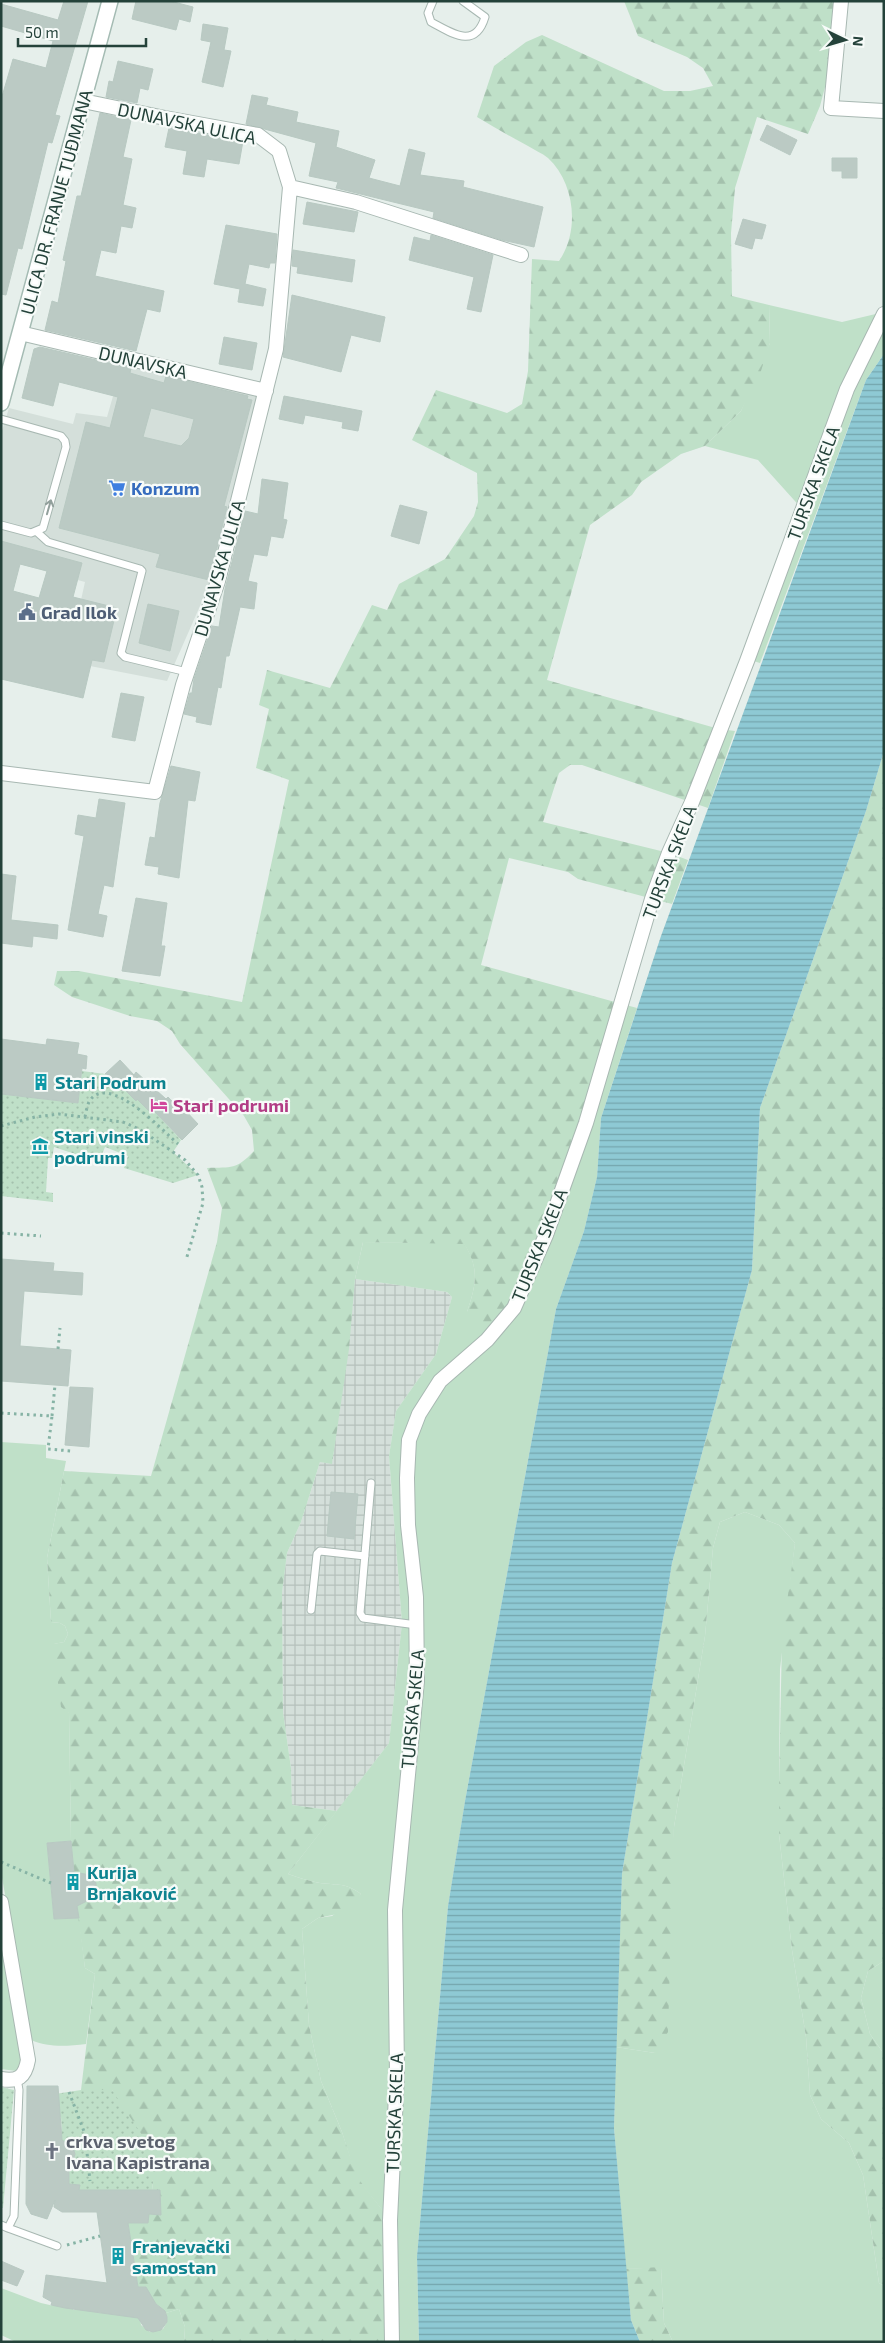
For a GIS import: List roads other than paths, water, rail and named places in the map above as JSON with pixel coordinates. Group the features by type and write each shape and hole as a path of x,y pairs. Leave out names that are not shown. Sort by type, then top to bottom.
{"main road":[{"name":"ULICA DR. FRANJE TUĐMANA","path":"1,403 110,1"}],"street":[{"path":"841,1 831,108 884,111"},
{"name":"DUNAVSKA ULICA","path":"1,773 155,792 187,672 218,581 276,349 290,187 279,151 258,135 83,101"},
{"path":"290,187 356,202 521,255"},
{"name":"TURSKA SKELA","path":"392,2342 390,2220 396,2074 395,1910 417,1681 417,1625 408,1525 406,1478 409,1440 419,1414 440,1381 487,1340 514,1308 546,1236 586,1123 652,900 669,853 692,802 747,661 847,390 884,314"},
{"name":"DUNAVSKA","path":"20,333 266,391"},
{"path":"1,1902 28,2060 23,2075 18,2079 1,2079"}],"lane":[{"path":"433,1 428,13 431,22 464,37 474,35 481,29 485,17 463,1"},
{"path":"1,419 61,436 65,440 66,447 43,528 31,533 1,525"},
{"path":"37,532 48,542 140,569 142,571 121,653 125,657 187,672"},
{"path":"371,1483 360,1608 363,1618 417,1625"},
{"path":"311,1610 318,1554 320,1551 365,1556"},
{"path":"18,2079 14,2216 5,2227 57,2246"}],"water":[{"path":"884,354 884,751 866,811 760,1108 752,1270 672,1563 622,1874 614,2128 631,2320 640,2342 419,2342 417,2256 448,1906 465,1801 556,1309 584,1231 597,1177 601,1118 661,936 866,380"}],"place":[{"name":"Konzum","path":"117,488"},
{"name":"Grad Ilok","path":"27,612"},
{"name":"Stari Podrum","path":"41,1082"},
{"name":"Stari podrumi","path":"159,1105"},
{"name":"Stari vinski podrumi","path":"40,1146"},
{"name":"Kurija Brnjaković","path":"73,1882"},
{"name":"crkva svetog Ivana Kapistrana","path":"52,2151"},
{"name":"Franjevački samostan","path":"118,2256"}]}
